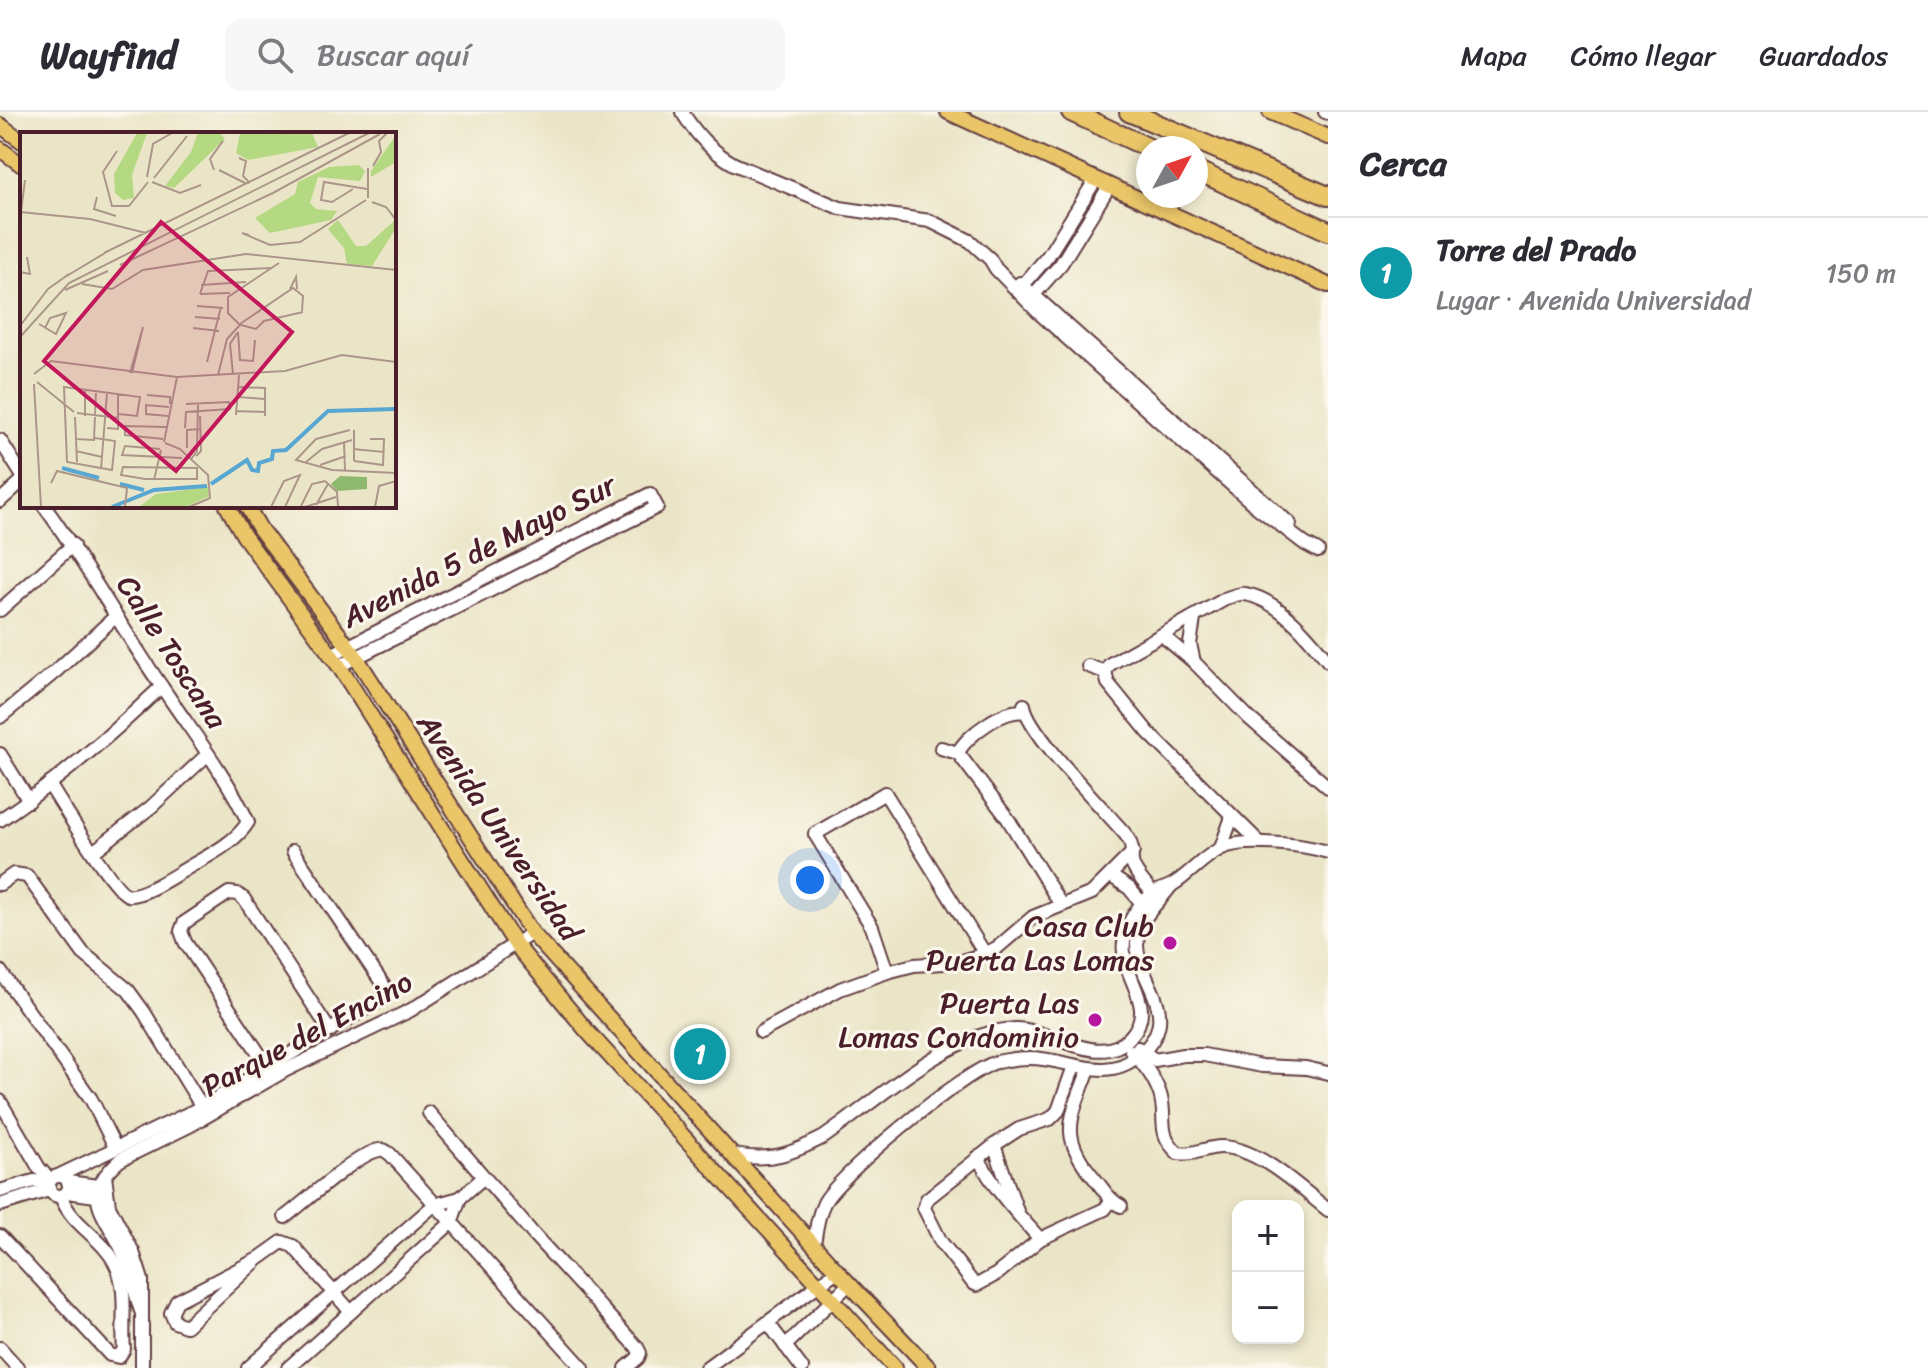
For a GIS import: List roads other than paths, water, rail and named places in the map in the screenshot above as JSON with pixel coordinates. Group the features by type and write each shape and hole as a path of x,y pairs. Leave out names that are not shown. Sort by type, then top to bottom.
{"highway":[{"path":"1071,112 1136,142"},
{"path":"1129,112 1328,196"},
{"path":"1208,176 1328,231"}],"main road":[{"path":"948,112 1328,285"},
{"path":"1270,112 1328,137"},
{"path":"0,125 20,140"},
{"path":"0,149 20,164"},
{"name":"Avenida Universidad","path":"228,508 244,536 335,660 516,945 587,1031 895,1368"},
{"name":"Avenida Universidad","path":"248,508 260,529 352,652 532,933 837,1271 929,1368"}],"street":[{"path":"682,112 704,141 734,164 840,208 930,221 970,241 1171,425 1305,544 1323,555"},
{"path":"1020,288 1103,182"},
{"path":"1030,299 1061,264 1103,182"},
{"path":"1048,256 1061,264"},
{"path":"0,440 20,472"},
{"path":"0,501 20,483"},
{"name":"Avenida 5 de Mayo Sur","path":"335,660 352,652 657,507 650,494 352,652"},
{"name":"Calle Toscana","path":"45,508 73,545 161,687 208,754 248,822 245,828 216,851 166,880 129,895 121,891 93,852"},
{"path":"0,610 73,545"},
{"path":"1260,843 1140,723 1108,683 1105,672 1110,664 1227,598 1243,593 1291,619 1328,661"},
{"path":"0,717 116,616"},
{"path":"1194,619 1190,644 1194,662"},
{"path":"1163,636 1194,662 1249,718 1328,787"},
{"path":"1088,666 1105,672"},
{"path":"0,820 29,801 119,728 161,687"},
{"path":"958,753 963,743 1007,712 1025,708 1040,735 1133,845 1132,863 1135,870 1157,897"},
{"path":"941,748 958,753 1008,819 1061,905"},
{"path":"0,754 29,801"},
{"path":"49,784 93,852 151,807 208,754"},
{"path":"887,972 872,927 810,832 885,790 985,954"},
{"path":"1221,848 1232,817"},
{"path":"734,1155 755,1159 781,1157 824,1137 946,1049 962,1041 1016,1029 1043,1033 1101,1051 1126,1041 1138,1025 1143,1005 1123,952 1133,915 1221,848 1260,843 1328,852"},
{"path":"0,1205 58,1185 115,1147 202,1107 381,1001 387,993 386,989 293,851"},
{"path":"761,1032 840,989 887,972 914,965 958,962 985,954 1033,917 1092,893 1133,852"},
{"path":"0,884 14,874 27,876 34,883 83,953 128,990 202,1107"},
{"path":"1111,876 1129,888 1146,908"},
{"path":"268,1067 185,942 181,931 184,923 229,893 244,899 330,1031"},
{"path":"814,1245 824,1202 835,1187 859,1164 971,1075 994,1063 1028,1058 1089,1069 1117,1067 1140,1054 1157,1031 1160,1014 1138,947 1138,934 1146,908"},
{"name":"Parque del Encino","path":"102,1189 120,1160 191,1125 286,1070 411,1010 532,933"},
{"path":"0,971 91,1099 115,1147"},
{"path":"1038,1059 1043,1033"},
{"path":"1126,1041 1140,1054 1161,1095 1165,1137 1178,1153 1189,1155 1219,1147 1237,1149 1258,1158 1328,1210"},
{"path":"1140,1054 1155,1060 1204,1055 1262,1066 1306,1068 1328,1073"},
{"path":"1074,1066 1058,1111 1050,1119 1019,1129 994,1145 927,1199 924,1208 930,1225 958,1265 977,1285 997,1274 1040,1239 1116,1204 1077,1156 1070,1139 1073,1113 1089,1069"},
{"path":"0,1101 39,1168 58,1185 69,1212 103,1245 114,1261 122,1280 124,1349 119,1357 110,1355 0,1236"},
{"path":"1058,1111 1073,1113"},
{"path":"429,1113 637,1347 640,1353 638,1358 626,1368"},
{"path":"994,1145 1017,1211"},
{"path":"285,1217 349,1167 383,1150 390,1154 583,1368"},
{"path":"978,1157 1003,1200 1017,1211 1040,1239"},
{"path":"248,1368 434,1205 460,1198 484,1177"},
{"path":"0,1191 34,1181 102,1189 101,1214 123,1253 141,1311 142,1368"},
{"path":"288,1368 451,1223 460,1198"},
{"path":"258,1259 177,1301 171,1313 175,1322 186,1326 258,1259 277,1244 288,1242 351,1312"},
{"path":"706,1368 837,1271"},
{"path":"785,1346 849,1284"},
{"path":"798,1301 814,1319"},
{"path":"768,1323 802,1368"},
{"path":"0,1348 18,1368"}],"place":[{"name":"Casa Club Puerta Las Lomas","path":"1170,943"},
{"name":"Puerta Las Lomas Condominio","path":"1095,1020"},
{"name":"Torre del Prado","path":"700,1054"}]}
